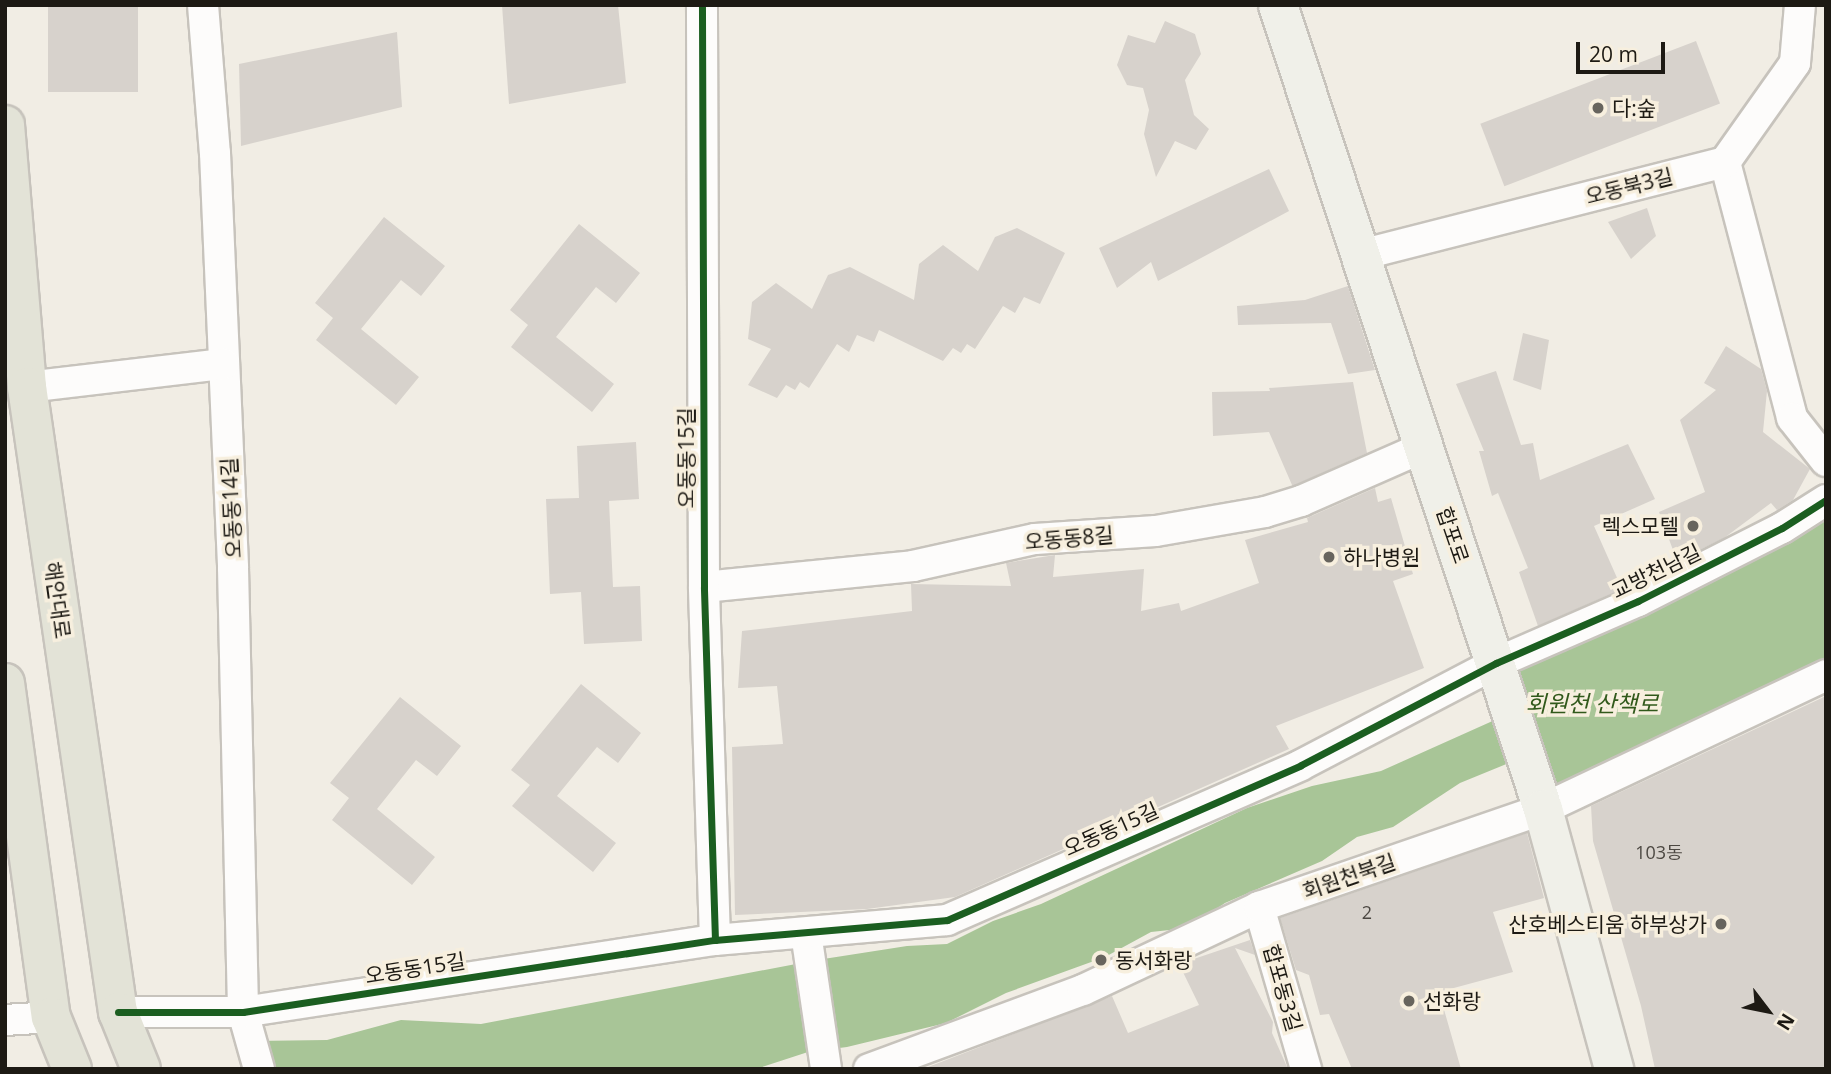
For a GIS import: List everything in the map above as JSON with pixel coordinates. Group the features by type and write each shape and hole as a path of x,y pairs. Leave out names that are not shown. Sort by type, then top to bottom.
{"main road":[{"name":"합포로","path":"1278,5 1543,809 1614,1069"},
{"name":"해안대로","path":"5,125 27,387 118,1012 141,1069"},
{"path":"5,683 51,1017 72,1069"}],"street":[{"name":"오동동14길","path":"203,5 215,153 233,568 243,1012 259,1069"},
{"name":"오동동15길","path":"702,5 704,587 715,940"},
{"path":"1800,5 1795,63 1725,162 1792,418 1826,461"},
{"name":"오동북3길","path":"1360,255 1725,162"},
{"path":"27,387 224,364"},
{"name":"오동동8길","path":"704,587 913,566 1035,539 1156,531 1265,512 1301,500 1423,447"},
{"name":"교방천남길","path":"1496,663 1650,595 1782,528 1826,500"},
{"name":"오동동15길","path":"118,1012 243,1012 715,940 947,920 1301,765 1496,663"},
{"name":"회원천북길","path":"869,1069 1083,990 1259,907 1543,809 1826,675"},
{"name":"합포동3길","path":"1259,907 1306,1069"},
{"path":"806,933 826,1069"},
{"path":"5,1020 51,1017"}],"water":[{"name":"회원천 산책로","path":"1826,500 1826,675 1543,809 1526,756 1460,783 1393,827 1357,837 1322,861 1225,903 1188,928 1151,932 1105,957 1006,993 946,1023 847,1047 808,1052 756,1069 259,1069 251,1041 327,1040 401,1020 481,1024 817,960 907,946 947,944 993,921 1041,904 1247,808 1312,786 1381,771 1497,719 1496,663"}],"building":[{"path":"48,5 138,5 138,92 48,92"},
{"path":"502,5 618,5 626,83 509,104"},
{"path":"1165,21 1195,34 1201,54 1185,80 1194,115 1209,129 1196,150 1175,141 1156,177 1144,134 1149,110 1143,88 1127,85 1117,65 1128,35 1155,43"},
{"path":"397,32 402,107 241,146 239,64"},
{"name":"다:숲","path":"1696,41 1720,104 1504,186 1480,124"},
{"path":"1269,169 1289,211 1158,281 1151,262 1117,288 1099,248"},
{"path":"1647,208 1656,236 1631,259 1608,222"},
{"path":"384,217 445,266 421,296 401,280 361,329 419,377 396,405 316,340 333,318 315,303"},
{"path":"579,224 640,273 616,303 596,287 556,337 614,384 592,412 511,347 528,325 510,310"},
{"path":"1017,228 1065,253 1040,304 1024,297 1015,313 1003,306 975,349 967,344 961,353 953,348 943,361 879,330 874,342 857,335 849,352 837,344 809,388 800,382 795,390 786,385 777,398 748,385 771,349 748,339 752,302 776,283 812,309 828,275 850,267 914,300 919,264 943,245 978,271 995,237"},
{"path":"1348,286 1375,370 1348,374 1331,323 1238,325 1237,306 1305,300"},
{"path":"1523,333 1549,340 1541,390 1513,380"},
{"path":"1726,346 1761,369 1767,391 1763,432 1810,469 1793,500 1777,510 1771,503 1724,538 1677,561 1659,512 1705,492 1680,420 1716,390 1704,383"},
{"path":"1496,371 1521,445 1533,443 1540,480 1628,444 1655,499 1594,526 1622,589 1538,626 1519,572 1528,568 1498,493 1492,496 1479,451 1484,451 1456,384"},
{"path":"1353,382 1367,453 1295,485 1292,485 1269,432 1213,436 1212,392 1270,391 1269,388"},
{"path":"636,442 639,499 609,501 613,587 640,586 642,641 584,644 581,592 550,594 546,499 579,498 577,446"},
{"path":"1375,488 1378,502 1391,498 1413,574 1393,581 1424,668 1276,726 1289,749 955,897 867,909 735,915 732,747 783,744 777,686 738,688 742,631 912,611 911,584 1011,586 1006,563 1055,555 1053,577 1144,569 1141,611 1179,603 1181,611 1259,583 1245,540 1308,522 1307,518"},
{"path":"581,684 641,733 618,763 597,747 557,796 616,843 593,872 512,806 530,785 511,770"},
{"name":"산호베스티움 하부상가","path":"1826,696 1826,1069 1655,1069 1641,1006 1593,841 1591,806"},
{"path":"400,697 461,746 437,776 416,760 377,809 435,857 412,885 332,820 349,798 330,783"},
{"path":"1527,833 1544,898 1493,912 1513,972 1439,992 1461,1069 1352,1069 1329,1014 1320,1015 1309,975 1296,970 1280,918"},
{"path":"1250,940 1255,955 1235,948 1273,1022 1272,1033 1288,1069 923,1069 1112,996 1128,1033 1199,1005 1179,964"}],"cycle path":[{"path":"118,1012 243,1012 715,940 704,587 702,5"},
{"path":"715,940 947,920 1301,765 1496,663 1638,601 1782,528 1826,500"}],"place":[{"name":"다:숲","path":"1598,108"},
{"name":"렉스모텔","path":"1693,526"},
{"name":"하나병원","path":"1329,557"},
{"name":"산호베스티움 하부상가","path":"1721,924"},
{"name":"동서화랑","path":"1101,960"},
{"name":"선화랑","path":"1409,1001"}]}
